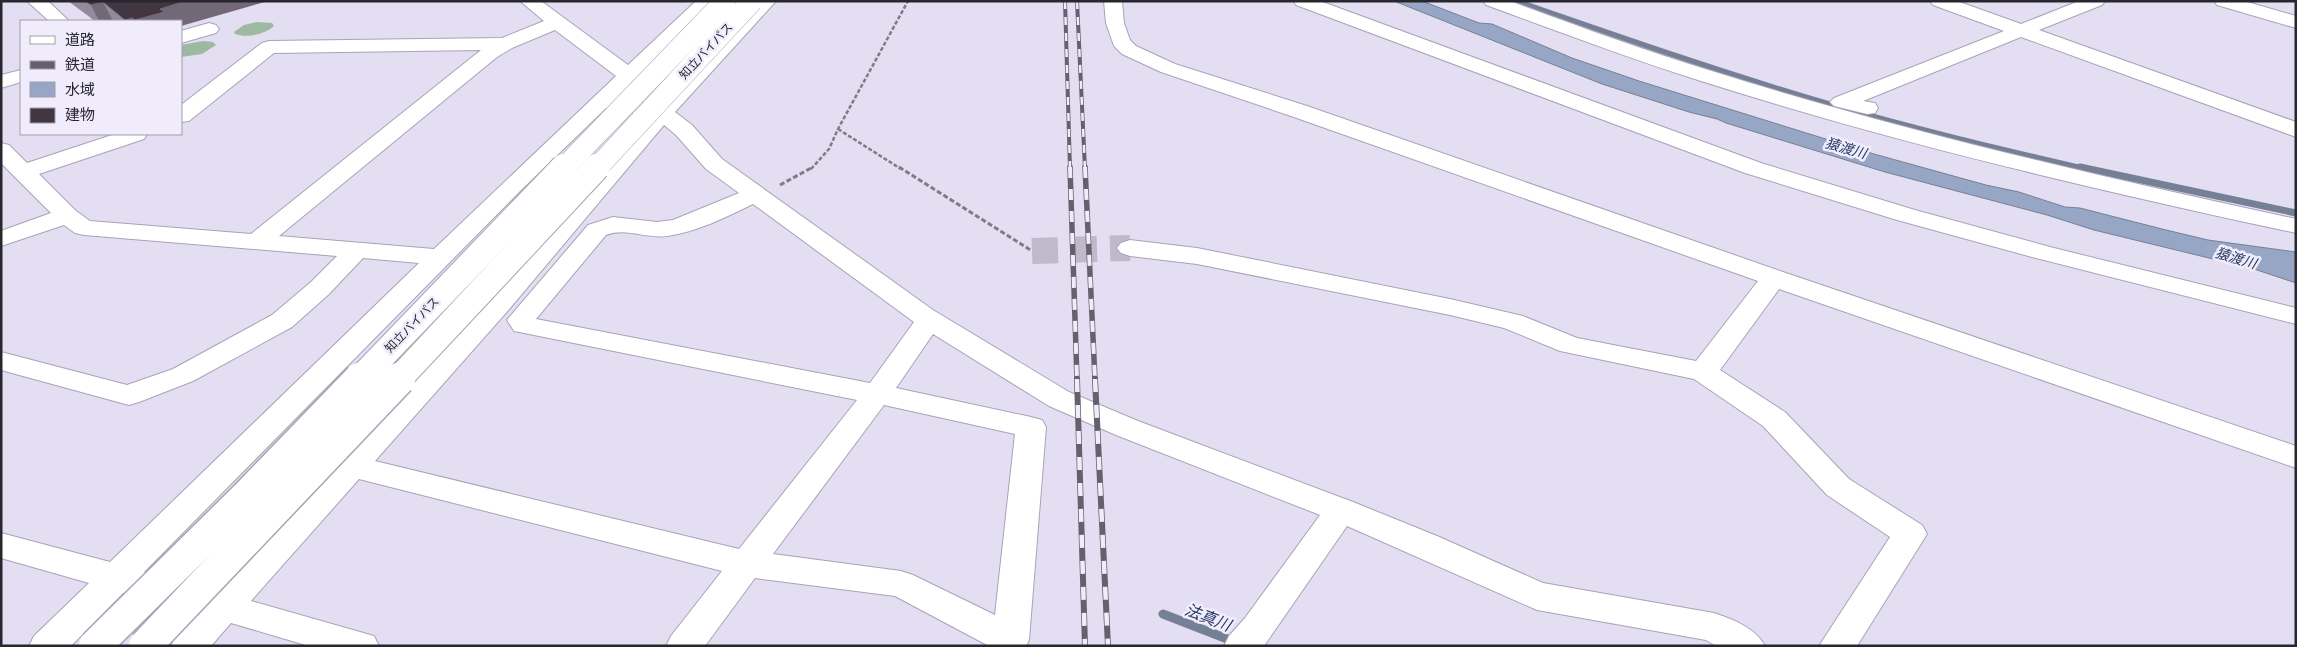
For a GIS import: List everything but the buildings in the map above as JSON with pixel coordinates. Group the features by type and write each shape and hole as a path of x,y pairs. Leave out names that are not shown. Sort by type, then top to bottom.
{"main road":[{"path":"36,1 59,20"},
{"path":"529,1 628,75 688,85"},
{"path":"47,646 512,186 707,1"},
{"name":"知立バイパス","path":"95,646 246,497 725,1"},
{"name":"知立バイパス","path":"145,646 286,500 752,1"},
{"path":"189,646 502,301 663,113 767,1"},
{"path":"1114,1 1115,23 1121,42 1129,50 1147,60 2296,457"},
{"path":"1302,1 1752,168 1906,215 2041,252 2296,316"},
{"path":"1492,1 1612,45 1738,86 1944,144 2080,178 2296,226"},
{"path":"1939,1 2296,130"},
{"path":"2223,1 2296,22"},
{"path":"2021,149 1841,102 2085,3"},
{"path":"256,242 490,53 505,44 557,22"},
{"path":"182,37 209,29"},
{"path":"182,115 269,47 505,44"},
{"path":"1,65 20,59"},
{"path":"1,73 20,67"},
{"path":"1,82 20,76"},
{"path":"603,101 663,113 684,130 714,164 929,320 1059,399 1127,428 1341,510 1425,545 1537,596 1714,627 1747,646"},
{"path":"23,172 133,135"},
{"path":"1,150 67,216 84,228 442,257"},
{"path":"351,466 746,564 901,584 1011,640 1031,427 878,394 524,325 521,320 597,230 603,226 615,224 652,230 679,226 756,194"},
{"path":"1,239 67,216"},
{"path":"1130,248 1197,256 1450,307 1513,322 1570,345 1703,372 1774,419 1838,487 1910,534 1837,646"},
{"path":"1,361 129,395 183,375 282,321 320,288 357,250"},
{"path":"1703,372 1774,278"},
{"path":"684,646 878,394 929,320"},
{"path":"1250,637 1341,510"},
{"path":"1,545 361,646"}],"path":[{"path":"756,194 789,181 819,164 835,138 838,129 908,1"},
{"path":"838,129 1032,251"}],"green space":[{"path":"257,22 272,23 274,26 265,32 255,35 245,36 235,34 234,32 244,25"},
{"path":"203,41 213,42 216,45 202,54 182,57 182,45"}],"water":[{"name":"猿渡川","path":"1394,1 1422,1 1479,23 1492,24 1572,58 1639,81 1874,154 1986,185 2019,192 2065,207 2080,208 2208,240 2296,252 2296,283 2254,269 2094,230 2047,215 1885,172 1717,119 1689,112 1602,84"}],"waterway":[{"path":"1516,1 1711,67 1829,104 1925,130 2086,169"},
{"path":"2080,167 2296,213"},
{"name":"法真川","path":"1163,614 1235,642"}],"tunnel":[{"path":"1032,251 1130,248"}],"railway":[{"path":"1065,1 1070,169"},
{"path":"1077,1 1085,169"},
{"path":"1070,167 1077,380"},
{"path":"1085,167 1095,380"},
{"path":"1077,379 1085,646"},
{"path":"1095,379 1108,646"}]}
